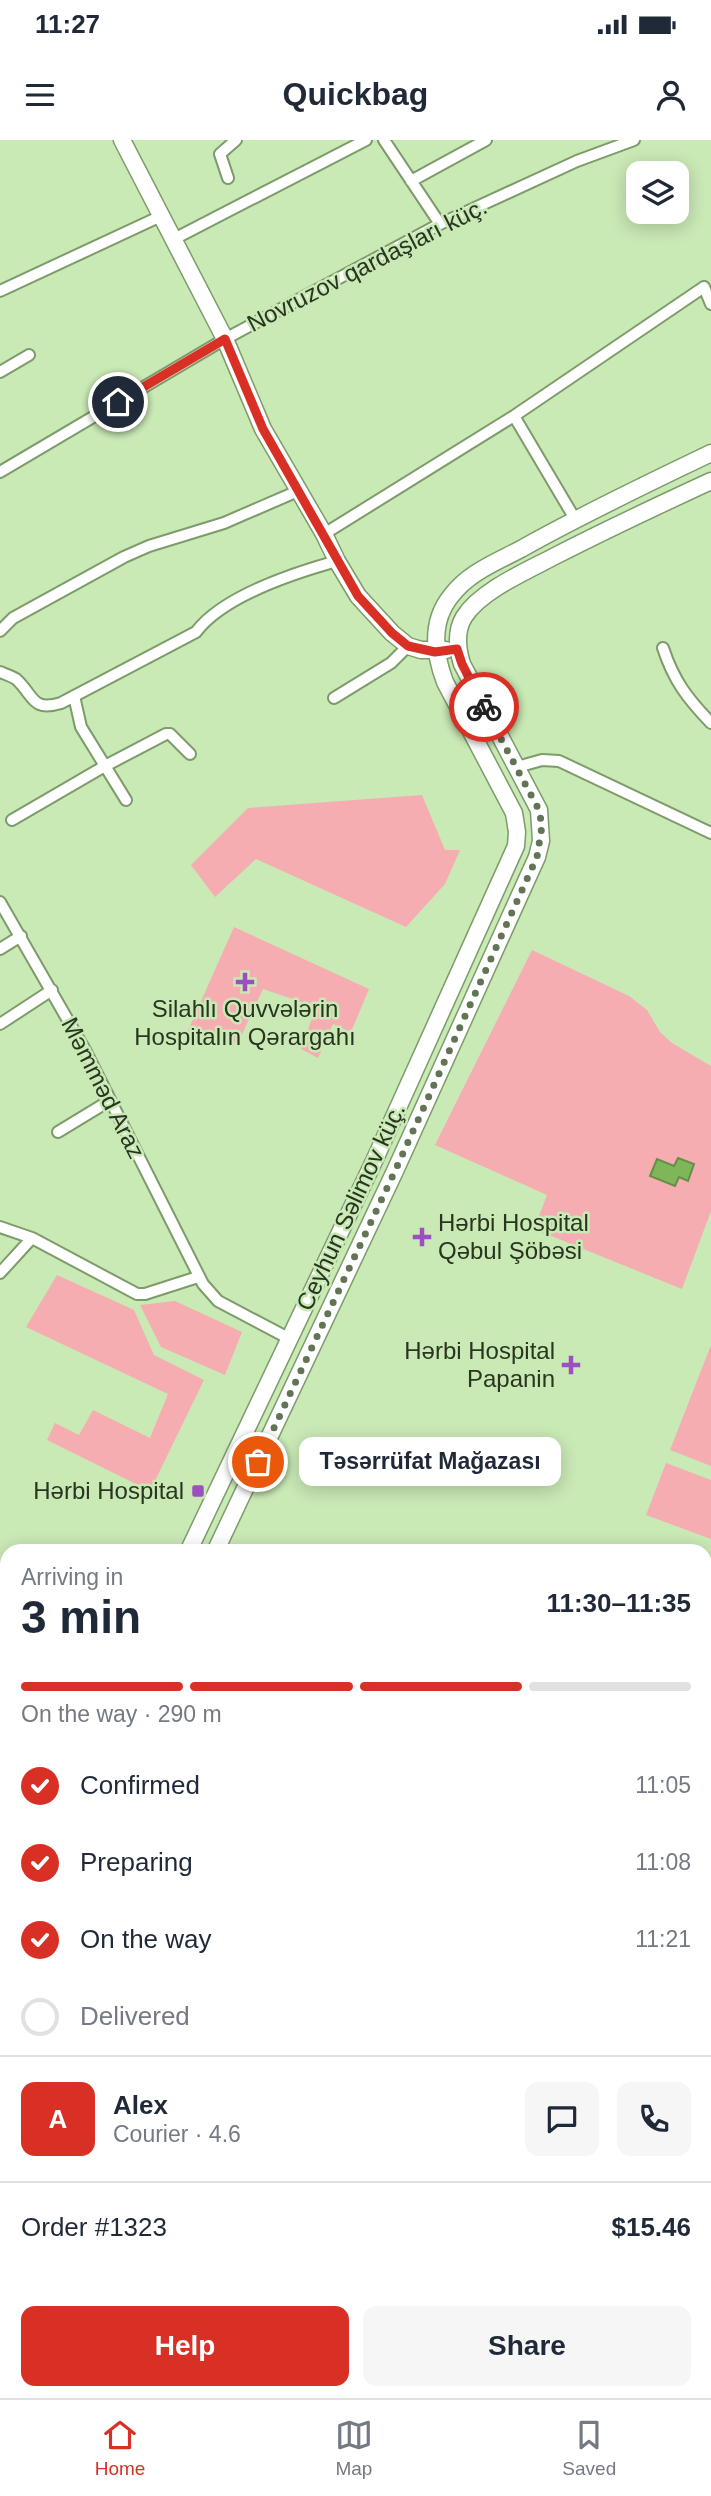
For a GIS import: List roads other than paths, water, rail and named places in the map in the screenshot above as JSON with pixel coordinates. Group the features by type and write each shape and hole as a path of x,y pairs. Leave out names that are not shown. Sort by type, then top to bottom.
{"main road":[{"path":"122,140 225,339 263,429 337,561 358,596 392,633 408,646 435,652 457,649 464,617 481,598 519,575 711,481"},
{"path":"435,652 436,627 442,610 458,587 469,577 575,519 711,453"},
{"path":"653,481 664,503"},
{"name":"Ceyhun Səlimov küç.","path":"219,1544 395,1171 537,857 541,834 539,810 468,677 457,649"},
{"name":"Ceyhun Səlimov küç.","path":"192,1544 375,1159 510,862 517,832 514,813 445,682 435,652"},
{"path":"483,918 505,928"}],"street":[{"path":"228,178 220,154 236,140"},
{"path":"174,239 366,140"},
{"path":"384,140 440,224"},
{"path":"411,181 486,140"},
{"name":"Novruzov qardaşları küç.","path":"0,472 225,339 440,224 577,161 634,140"},
{"path":"0,291 161,216"},
{"path":"324,534 514,416 704,287 711,304"},
{"path":"0,372 29,355"},
{"path":"514,416 575,519"},
{"path":"0,631 13,618 124,557 149,546 224,523 298,491"},
{"path":"0,672 16,680 34,702 47,707 74,696 195,632 207,617 278,579 337,561"},
{"path":"334,698 391,663 408,646"},
{"path":"663,648 672,674 692,703 711,723"},
{"path":"74,696 81,727 126,800"},
{"path":"12,820 166,734 170,734 190,754"},
{"path":"517,767 542,760 559,761 711,832"},
{"name":"Məmməd Araz","path":"0,902 86,1050 198,1277 218,1301 290,1339"},
{"path":"0,949 21,936"},
{"path":"0,1024 52,990"},
{"path":"58,1132 109,1101"},
{"path":"0,1227 32,1238 137,1294 145,1294 198,1277"},
{"path":"0,1273 32,1238"}],"place":[{"name":"Silahlı Quvvələrin Hospitalın Qərargahı","path":"245,982"},
{"name":"Hərbi Hospital Qəbul Şöbəsi","path":"422,1237"},
{"name":"Hərbi Hospital Papanin","path":"571,1365"},
{"name":"Təsərrüfat Mağazası","path":"258,1462"},
{"name":"Hərbi Hospital","path":"198,1491"}]}
